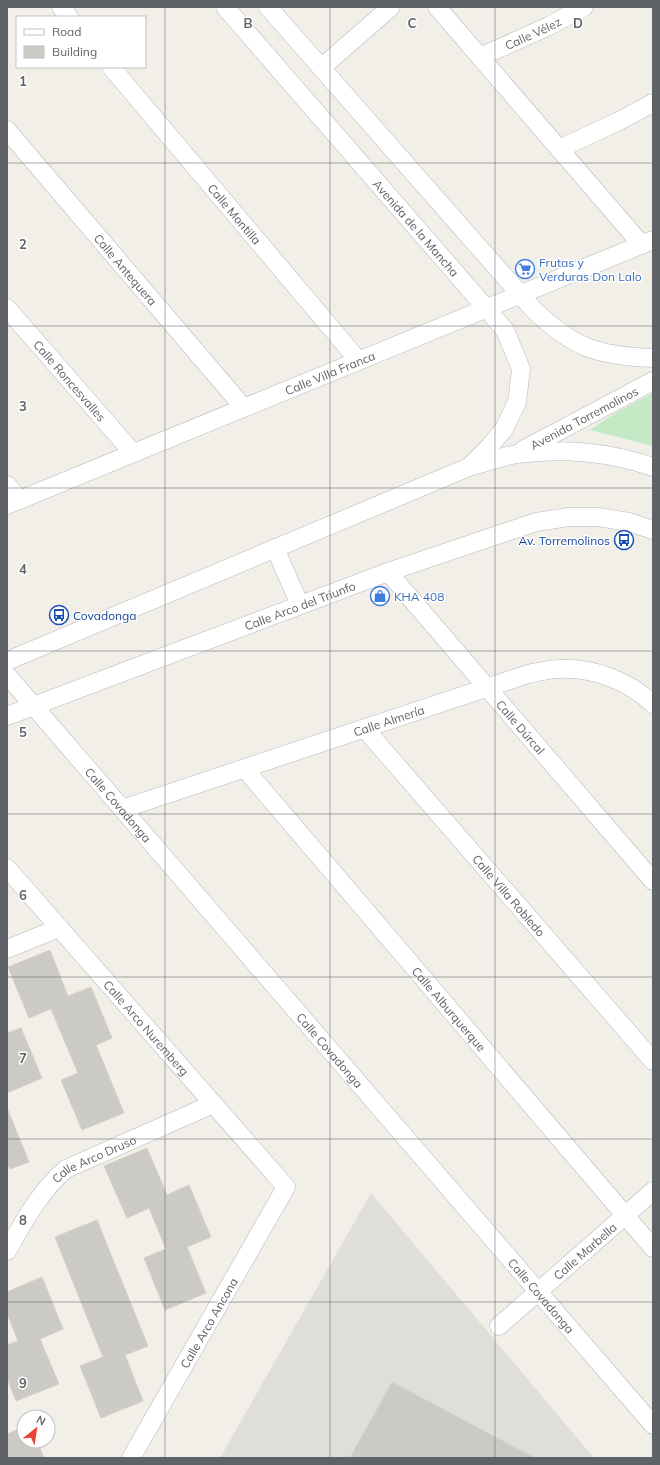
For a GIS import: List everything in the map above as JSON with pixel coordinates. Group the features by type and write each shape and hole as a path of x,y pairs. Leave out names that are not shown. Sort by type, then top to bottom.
{"street":[{"path":"61,7 68,16"},
{"name":"Avenida de la Mancha","path":"225,7 506,330 520,369 517,402 504,429 490,446 469,467"},
{"path":"268,7 548,324 572,340 597,352 623,357 653,358"},
{"path":"321,68 391,7"},
{"path":"437,7 559,149 648,242"},
{"name":"Calle Vélez","path":"480,57 549,26 584,7"},
{"name":"Calle Montilla","path":"112,68 358,360"},
{"path":"559,149 617,122 653,103"},
{"name":"Calle Antequera","path":"7,130 244,408"},
{"name":"Calle Villa Franca","path":"14,503 358,360 648,242"},
{"name":"Calle Roncesvalles","path":"7,308 133,453"},
{"name":"Avenida Torremolinos","path":"516,454 653,381"},
{"path":"7,661 469,467 516,454 562,451 600,453 634,460 653,467"},
{"path":"7,485 14,503"},
{"name":"Calle Arco del Triunfo","path":"7,716 388,572 536,522 569,517 598,517 629,522 653,530"},
{"path":"275,548 300,605"},
{"name":"Calle Dúrcal","path":"388,572 653,881"},
{"name":"Calle Almería","path":"122,809 528,674 559,669 588,671 617,680 644,695 653,704"},
{"name":"Calle Covadonga","path":"7,675 653,1425"},
{"name":"Calle Villa Robledo","path":"365,729 653,1060"},
{"name":"Calle Alburquerque","path":"245,769 653,1248"},
{"name":"Calle Arco Nuremberg","path":"7,868 286,1187"},
{"path":"7,949 59,928"},
{"name":"Calle Arco Druso","path":"7,1251 36,1202 53,1180 66,1169 213,1104"},
{"name":"Calle Arco Ancona","path":"131,1458 286,1187"},
{"name":"Calle Marbella","path":"499,1326 653,1191"}],"shaded area":[{"path":"371,1193 594,1458 220,1458"}],"green space":[{"path":"653,393 653,446 590,430 612,415"}],"building":[{"path":"50,950 68,996 91,987 112,1038 96,1045 124,1113 82,1130 61,1080 78,1073 51,1009 29,1018 8,967"},
{"path":"21,1028 42,1078 7,1093 7,1033"},
{"path":"7,1108 29,1162 10,1169 7,1162"},
{"path":"147,1148 167,1195 189,1185 211,1237 187,1247 206,1293 165,1310 144,1258 166,1249 149,1208 127,1218 104,1166"},
{"path":"97,1220 148,1346 125,1355 143,1401 101,1418 80,1366 103,1357 55,1237"},
{"path":"42,1277 63,1329 40,1339 59,1384 16,1401 7,1378 7,1345 18,1341 7,1313 7,1292"},
{"path":"392,1382 535,1458 350,1458"},
{"path":"16,1430 16,1449 40,1449 44,1458 7,1458 7,1434"}],"place":[{"name":"Frutas y Verduras Don Lalo","path":"525,269"},
{"name":"Av. Torremolinos","path":"624,540"},
{"name":"KHA 408","path":"380,596"},
{"name":"Covadonga","path":"59,615"}]}
